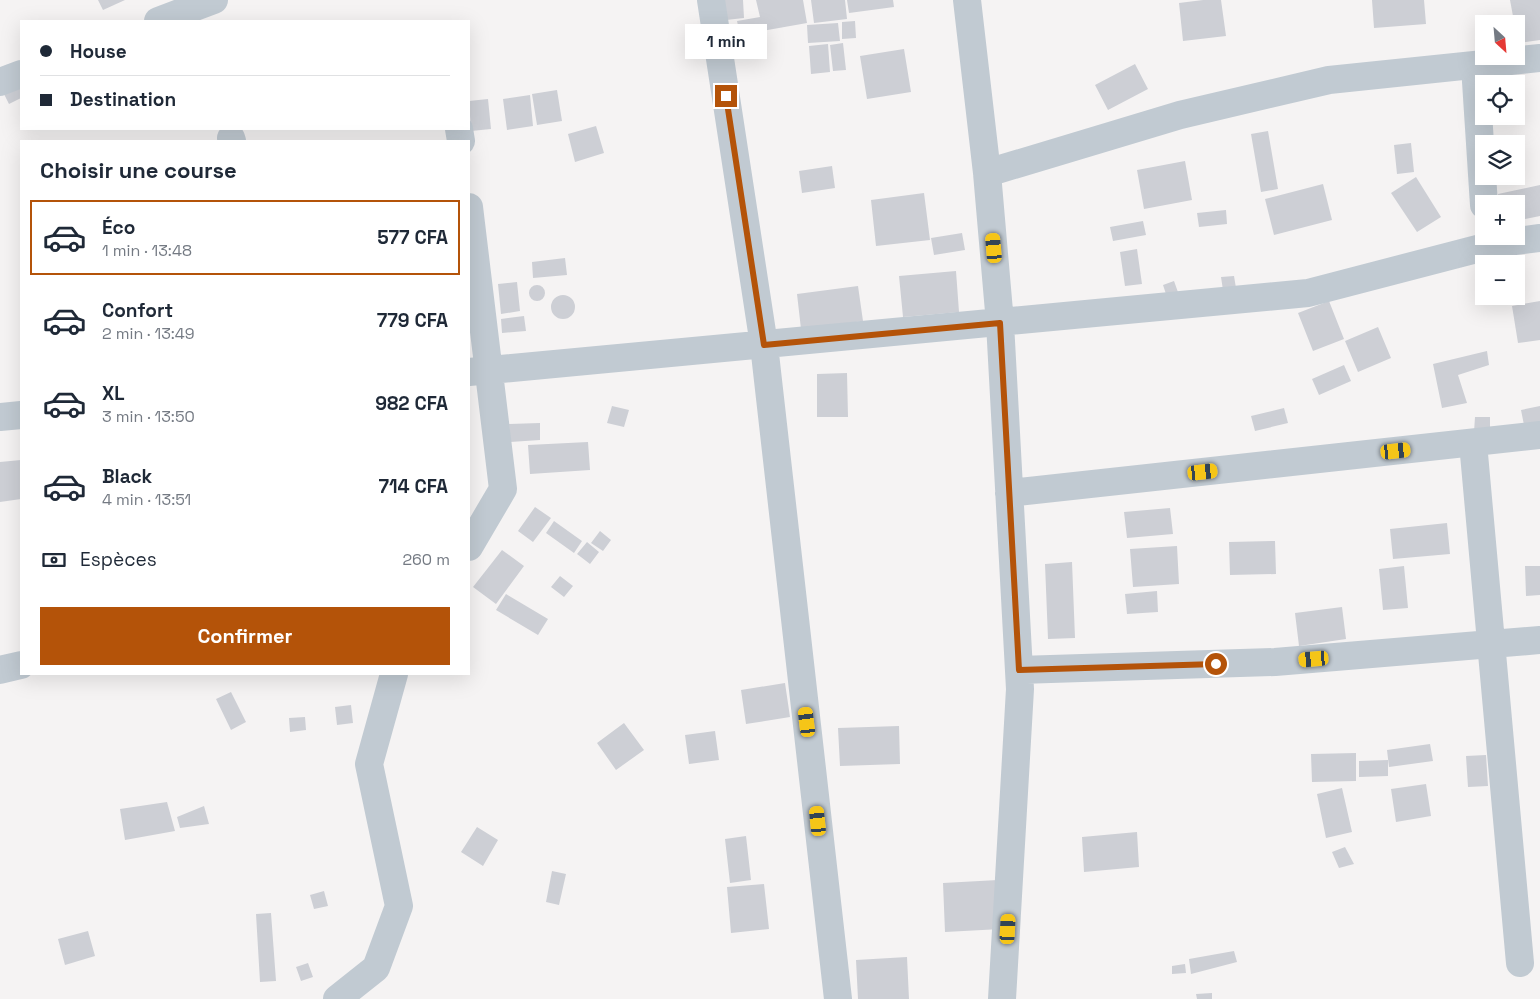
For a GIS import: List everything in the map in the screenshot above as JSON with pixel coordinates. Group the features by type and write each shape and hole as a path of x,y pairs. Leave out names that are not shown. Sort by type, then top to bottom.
{"street":[{"path":"161,20 214,0"},
{"path":"711,0 764,345 838,999"},
{"path":"967,0 987,173 1000,323 1019,670 1020,699 1002,999"},
{"path":"987,173 1180,115 1329,80 1540,58"},
{"path":"1475,66 1483,195"},
{"path":"0,82 20,74"},
{"path":"470,223 479,371 503,489 470,546"},
{"path":"1525,239 1540,238"},
{"path":"479,371 1308,293 1475,244"},
{"path":"0,417 20,415"},
{"path":"1009,493 1540,436"},
{"path":"1474,443 1520,963"},
{"path":"1019,670 1275,662 1540,640"},
{"path":"0,670 20,665"},
{"path":"337,999 376,968 399,906 369,764 394,675"}],"building":[{"path":"98,0 125,0 103,10"},
{"path":"724,0 743,0 744,18 726,20"},
{"path":"756,0 803,0 807,23 740,35 737,21 760,17"},
{"path":"811,0 845,0 847,19 814,23"},
{"path":"847,0 893,0 894,7 849,13"},
{"path":"1221,0 1226,36 1183,41 1179,3"},
{"path":"1372,0 1424,0 1426,24 1374,28"},
{"path":"1510,0 1540,0 1540,40 1525,42 1525,15 1513,15"},
{"path":"855,21 856,38 842,39 842,22"},
{"path":"838,23 840,41 808,43 807,25"},
{"path":"843,43 846,70 833,71 830,45"},
{"path":"828,44 830,72 811,74 809,46"},
{"path":"904,49 911,92 867,99 860,56"},
{"path":"1135,64 1148,89 1108,110 1095,85"},
{"path":"20,83 20,98 9,104 2,90"},
{"path":"557,90 562,121 537,125 532,94"},
{"path":"530,95 533,126 507,130 503,99"},
{"path":"488,99 491,129 471,131 470,101"},
{"path":"596,126 604,153 575,162 568,134"},
{"path":"1268,131 1278,189 1261,192 1251,134"},
{"path":"1411,143 1414,172 1397,174 1394,145"},
{"path":"1185,161 1192,200 1144,209 1137,170"},
{"path":"832,166 835,188 802,193 799,171"},
{"path":"1416,177 1441,217 1417,232 1391,193"},
{"path":"1323,184 1332,220 1274,235 1265,199"},
{"path":"1540,185 1540,216 1525,219 1525,195 1498,194"},
{"path":"924,193 930,240 876,246 871,200"},
{"path":"1226,210 1227,224 1199,227 1197,213"},
{"path":"1143,221 1146,235 1113,241 1110,227"},
{"path":"962,233 965,250 934,255 931,238"},
{"path":"1137,249 1142,284 1125,286 1120,252"},
{"path":"565,258 567,275 533,278 532,262"},
{"path":"956,271 959,312 903,317 899,276"},
{"path":"1234,276 1236,288 1223,290 1221,277"},
{"path":"1174,281 1179,295 1168,300 1163,285"},
{"path":"517,282 520,311 501,314 498,284"},
{"path":"534,285 540,285 545,290 543,299 534,301 529,296 529,290"},
{"path":"858,286 863,321 801,329 797,294"},
{"path":"563,295 571,299 575,307 571,315 563,319 555,315 551,307 555,299"},
{"path":"1329,301 1344,339 1313,351 1298,313"},
{"path":"1540,301 1540,340 1518,343 1512,306"},
{"path":"524,316 526,331 502,333 501,319"},
{"path":"1378,327 1391,358 1358,372 1345,341"},
{"path":"1487,351 1489,365 1458,375 1467,403 1442,408 1433,364"},
{"path":"1344,365 1351,381 1319,395 1312,379"},
{"path":"847,373 848,417 817,417 817,374"},
{"path":"612,406 629,410 624,427 607,423"},
{"path":"1540,406 1540,422 1524,425 1521,410"},
{"path":"1284,408 1288,423 1255,431 1251,416"},
{"path":"1475,417 1490,417 1490,432 1474,432"},
{"path":"540,423 540,440 510,442 509,424"},
{"path":"588,442 590,470 530,474 528,445"},
{"path":"20,460 20,499 0,502 0,462"},
{"path":"535,507 551,518 533,542 518,531"},
{"path":"1170,508 1173,534 1127,538 1124,512"},
{"path":"554,521 582,541 574,553 546,533"},
{"path":"1447,523 1450,554 1393,559 1390,529"},
{"path":"600,531 611,540 603,551 591,543"},
{"path":"1275,541 1276,574 1230,575 1229,542"},
{"path":"587,542 599,552 590,564 577,554"},
{"path":"1177,546 1179,584 1133,587 1130,549"},
{"path":"502,550 524,566 496,604 473,587"},
{"path":"1072,562 1075,638 1048,639 1045,564"},
{"path":"1404,566 1408,608 1383,610 1379,569"},
{"path":"1525,566 1540,566 1540,595 1526,596"},
{"path":"560,576 573,586 564,597 551,587"},
{"path":"1157,591 1158,612 1127,614 1125,594"},
{"path":"506,594 548,619 538,635 496,610"},
{"path":"1342,607 1346,639 1299,646 1295,613"},
{"path":"785,683 790,717 746,724 741,690"},
{"path":"231,692 246,722 231,730 216,699"},
{"path":"351,705 353,723 337,725 335,707"},
{"path":"305,717 306,730 290,732 289,718"},
{"path":"624,723 644,750 616,770 597,743"},
{"path":"899,726 900,764 840,766 838,728"},
{"path":"715,731 719,760 689,764 685,735"},
{"path":"1430,744 1433,761 1389,767 1387,750"},
{"path":"1356,753 1356,781 1312,782 1311,754"},
{"path":"1486,755 1488,786 1468,787 1466,756"},
{"path":"1388,760 1388,776 1359,777 1359,761"},
{"path":"1426,784 1431,816 1396,822 1391,789"},
{"path":"1342,788 1352,832 1326,838 1317,794"},
{"path":"167,802 175,831 125,840 120,809"},
{"path":"204,806 209,824 180,828 177,817"},
{"path":"477,827 498,840 483,866 461,852"},
{"path":"1137,832 1139,867 1084,872 1082,837"},
{"path":"746,836 751,880 730,883 725,839"},
{"path":"1345,847 1354,864 1339,868 1332,852"},
{"path":"552,871 566,874 559,905 546,902"},
{"path":"998,880 1001,929 945,932 943,883"},
{"path":"764,884 769,929 731,933 727,887"},
{"path":"324,891 328,906 314,909 310,895"},
{"path":"271,913 276,981 260,982 256,914"},
{"path":"88,931 95,956 65,965 58,939"},
{"path":"1234,951 1237,962 1191,974 1189,959"},
{"path":"907,957 909,999 858,999 856,960"},
{"path":"308,963 313,977 301,981 296,967"},
{"path":"1185,964 1186,973 1172,974 1172,966"},
{"path":"1212,993 1212,999 1197,999 1196,994"}],"route":[{"path":"726,96 764,345 1000,323 1019,670 1216,664"}]}
